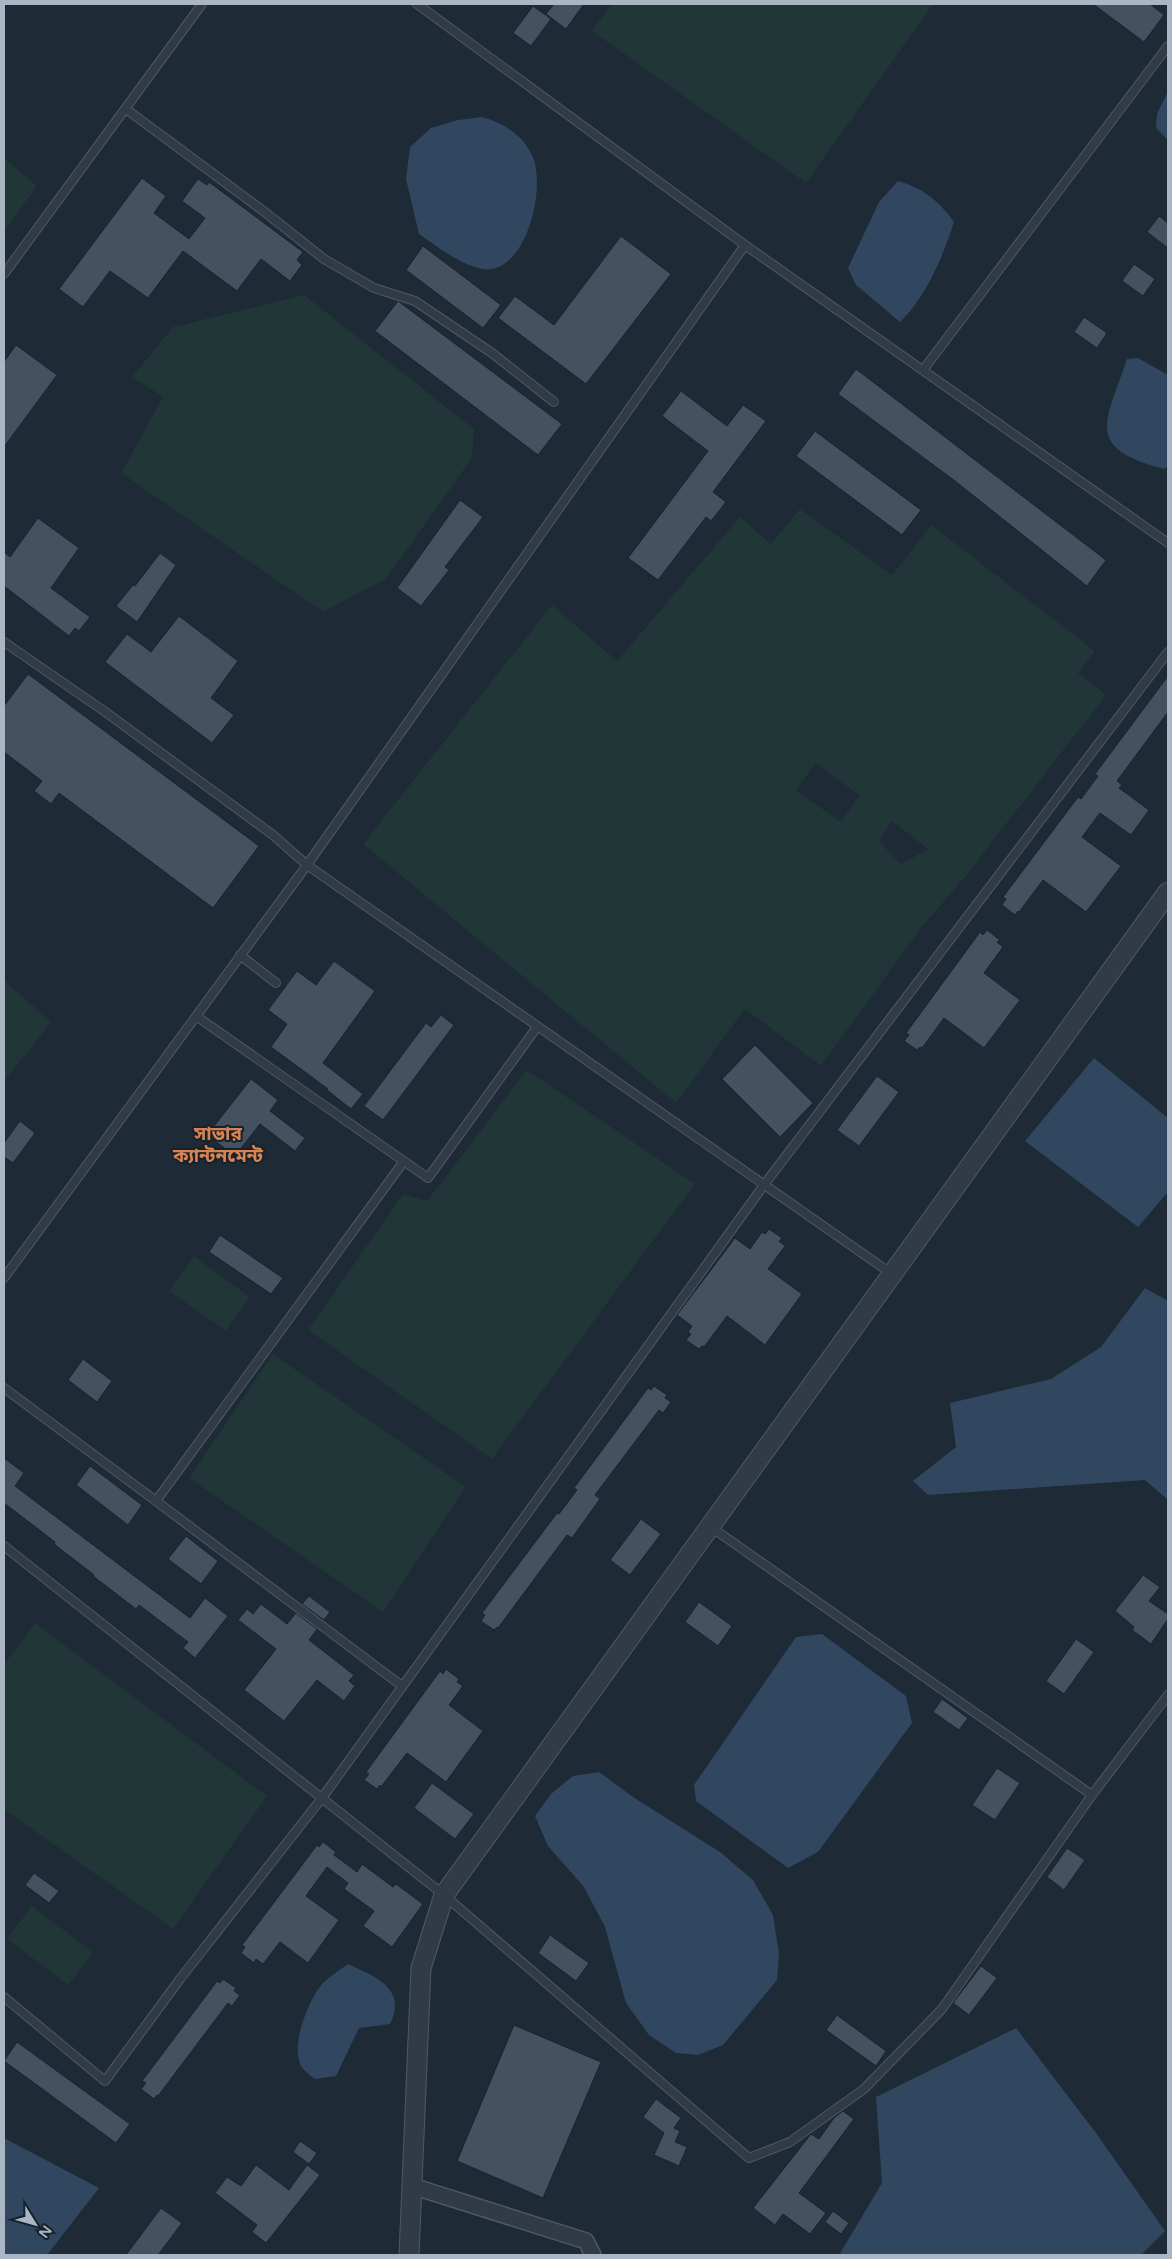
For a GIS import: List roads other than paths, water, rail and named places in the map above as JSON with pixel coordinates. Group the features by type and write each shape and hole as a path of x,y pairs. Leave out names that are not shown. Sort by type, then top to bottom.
{"street":[{"path":"409,2255 421,1968 444,1895 1168,892"},
{"path":"412,2186 586,2240 593,2255"}],"lane":[{"path":"4,274 202,4"},
{"path":"416,4 745,244 1168,543"},
{"path":"923,370 1168,46"},
{"path":"126,109 266,213 324,259 374,288 415,301 492,353 554,402"},
{"path":"4,1278 306,865 745,244"},
{"path":"4,642 104,711 273,835 306,865 892,1275"},
{"path":"4,1997 105,2081 180,1978 322,1798 764,1185 1168,652"},
{"path":"240,955 276,983"},
{"path":"196,1016 428,1178 538,1027"},
{"path":"156,1501 404,1161"},
{"path":"4,1388 402,1686"},
{"path":"711,1526 1092,1795"},
{"path":"4,1546 444,1895 749,2158 790,2142 864,2089 942,2009 1092,1795 1168,1695"}],"water":[{"path":"1168,91 1168,140 1156,128 1157,114"},
{"path":"482,117 511,130 523,141 532,155 536,169 537,186 530,226 522,244 511,258 498,267 482,269 457,259 419,234 406,179 410,147 431,128 458,120"},
{"path":"898,181 915,187 930,196 954,222 945,248 926,288 910,312 900,322 856,285 848,268 879,202"},
{"path":"1138,358 1168,375 1168,466 1164,469 1138,461 1121,452 1111,442 1107,430 1108,416 1127,359"},
{"path":"1094,1058 1168,1118 1168,1192 1138,1227 1025,1141"},
{"path":"1145,1288 1168,1301 1168,1500 1145,1480 928,1495 913,1481 956,1447 950,1403 1051,1379 1101,1347"},
{"path":"822,1634 906,1696 912,1723 818,1852 788,1868 696,1801 694,1785 796,1637"},
{"path":"599,1772 633,1797 720,1852 753,1880 773,1915 779,1954 777,1980 723,2045 698,2055 676,2053 649,2035 626,2003 605,1927 584,1887 548,1846 535,1816 551,1794 573,1776"},
{"path":"348,1964 368,1973 385,1985 395,2001 394,2011 390,2024 359,2028 336,2076 315,2079 301,2066 298,2057 299,2035 312,1999 318,1990 332,1975"},
{"path":"1016,2028 1096,2133 1165,2231 1141,2255 839,2255 882,2183 876,2097"},
{"path":"4,2138 99,2188 47,2255 4,2255"}],"district":[{"name":"সাভার ক্যান্টনমেন্ট","path":"218,1144"}]}
